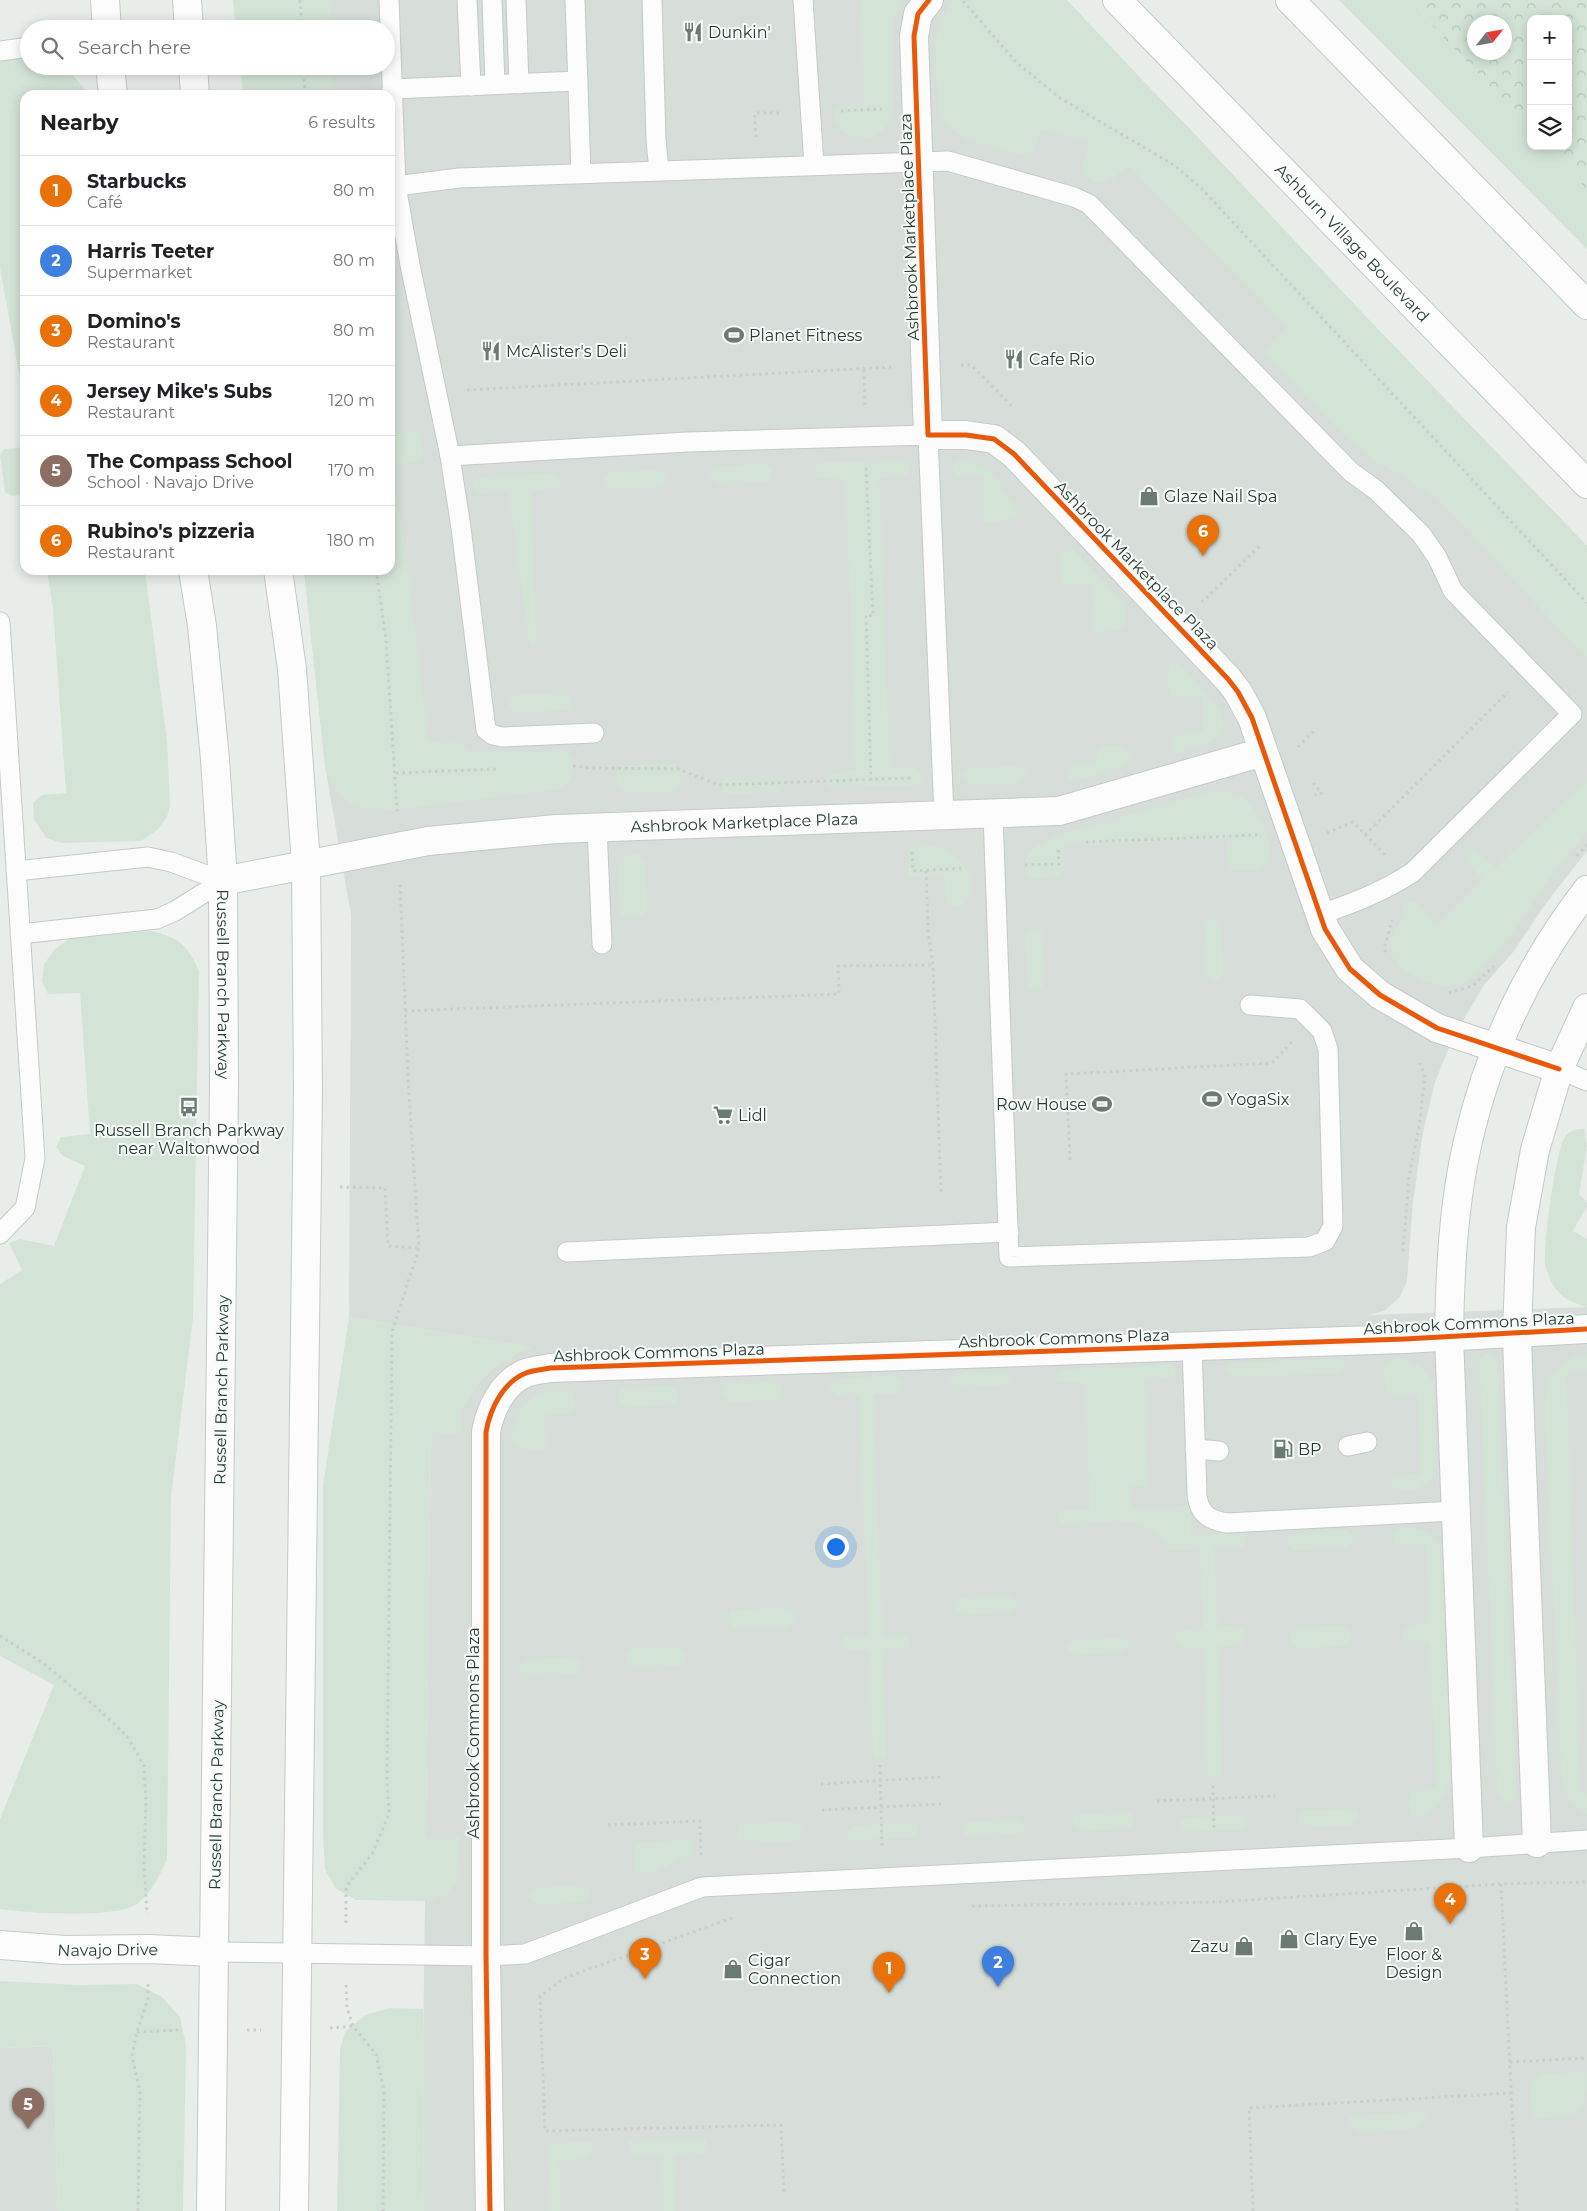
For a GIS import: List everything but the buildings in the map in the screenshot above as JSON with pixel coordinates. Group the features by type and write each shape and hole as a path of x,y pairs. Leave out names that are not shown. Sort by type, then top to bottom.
{"street":[{"path":"105,0 106,20"},
{"path":"187,0 189,20"},
{"name":"Ashbrook Marketplace Plaza","path":"929,0 918,14 914,36 928,435 966,435 994,439 1014,454 1219,669 1238,692 1252,718 1319,915 1325,929 1350,969 1380,995 1436,1028 1559,1069"},
{"name":"Ashburn Village Boulevard","path":"1117,0 1587,484"},
{"path":"1290,0 1587,305"},
{"path":"111,75 112,90"},
{"path":"194,75 195,90"},
{"name":"Russell Branch Parkway","path":"194,575 202,626 214,749 223,882 224,1084 211,2211"},
{"path":"279,575 292,670 306,864 306,1186 294,2211"},
{"name":"Ashbrook Marketplace Plaza","path":"223,882 428,841 497,834 597,827 1059,811 1263,752"},
{"name":"Ashbrook Commons Plaza","path":"1469,1848 1449,1337 1450,1270 1458,1195 1467,1143 1475,1112 1497,1048 1523,988 1560,926 1587,890"},
{"name":"Ashbrook Commons Plaza","path":"1537,1843 1517,1332 1521,1227 1535,1150 1559,1069 1587,1008"},
{"name":"Ashbrook Commons Plaza","path":"490,2211 486,1956 486,1432 488,1418 504,1390 526,1373 550,1368 1449,1337 1587,1329"},
{"name":"Navajo Drive","path":"0,1945 64,1950 148,1949 214,1952"}],"lane":[{"path":"389,0 390,20"},
{"path":"467,0 471,86"},
{"path":"492,0 495,84"},
{"path":"516,0 519,84"},
{"path":"575,0 581,173"},
{"path":"652,0 656,140 659,171"},
{"path":"803,0 814,165"},
{"path":"0,51 20,48"},
{"path":"392,75 392,88 578,81"},
{"path":"396,186 459,178 948,161 1074,197 1089,204 1351,472 1376,490 1421,534 1437,557 1454,591 1572,714 1413,872 1392,886 1361,901 1319,915"},
{"path":"395,162 396,186 410,265 450,456 486,730 493,735 502,737 594,733"},
{"path":"450,456 687,442 928,435 944,815"},
{"path":"0,623 35,1158 26,1208 0,1234"},
{"path":"993,814 1009,1257 1309,1247 1325,1241 1333,1226 1328,1050 1322,1031 1300,1009 1250,1005"},
{"path":"597,827 602,944"},
{"path":"16,870 148,857 171,862 223,882"},
{"path":"20,934 157,919 175,911 223,882"},
{"path":"1559,1069 1587,1081"},
{"path":"567,1252 1009,1232"},
{"path":"1192,1346 1198,1506 1204,1515 1214,1521 1227,1523 1455,1512"},
{"path":"1348,1446 1367,1442"},
{"path":"1195,1449 1219,1451"},
{"path":"214,1952 486,1956 525,1954 702,1887 1469,1848 1587,1840"}],"path":[{"path":"300,0 301,20"},
{"path":"962,0 1016,62 1060,98 1174,164 1202,189 1587,603"},
{"path":"304,75 305,90"},
{"path":"864,370 872,616 866,616 871,780"},
{"path":"377,575 386,639 396,773 405,1011 419,1248 392,1332 387,1781 389,1814 372,1854 346,1887 347,2008 352,2026 376,2054 384,2092 383,2211"},
{"path":"1365,835 1530,670"},
{"path":"926,871 928,931 933,965 941,1194"},
{"path":"405,1011 839,994 838,966 933,965"},
{"path":"1070,1160 1066,1074 1272,1063 1312,1020"},
{"path":"1403,1251 1409,1177 1419,1126 1425,1075 1419,1060 1413,1053"},
{"path":"306,1186 385,1188 388,1246 419,1248"},
{"path":"0,1636 43,1663 96,1706 127,1736 144,1766 146,1800 144,1865 147,1890 148,1999 137,2032 132,2056 140,2092 138,2211"},
{"path":"880,1765 882,1877"},
{"path":"821,1784 940,1778"},
{"path":"1157,1801 1275,1796"},
{"path":"822,1810 941,1804"},
{"path":"608,1825 700,1821 702,1929"},
{"path":"972,1906 1217,1902 1501,1884 1587,1882"},
{"path":"1501,1884 1517,2211"},
{"path":"738,1916 567,1977 540,1996 545,2132 781,2125 784,2194"},
{"path":"1510,2062 1587,2058"},
{"path":"1253,2211 1249,2108 1511,2094"}],"shaded area":[{"path":"233,0 1064,0 1189,128 1369,320 1587,546 1587,851 1544,906 1514,951 1484,985 1453,1038 1435,1082 1423,1132 1413,1202 1407,1281 1400,1297 1384,1311 1368,1315 1587,1307 1587,2211 424,2211 423,2055 431,1434 462,1409 478,1383 496,1365 531,1347 349,1317 351,915 325,766 305,575 395,575 395,90 242,90 241,75 395,75 395,20 235,20"},
{"path":"53,2046 58,2211 0,2211 0,2048"}],"green space":[{"path":"233,0 329,0 330,20 235,20"},
{"path":"861,0 901,0 894,17 893,112 881,132 873,137 864,139 846,134 833,115 835,109 840,106 865,103"},
{"path":"955,0 1067,0 1369,320 1587,546 1587,658 1444,505 1405,477 1376,461 1348,438 1265,354 1268,347 1287,327 1129,165 1112,179 1103,183 1087,176 1082,168 1089,143 1041,129 1033,152 1028,156 976,143 954,131 945,121 939,109 936,52 940,25 946,12"},
{"path":"1339,0 1414,0 1426,19 1527,125 1527,150 1552,150 1587,190 1587,249"},
{"path":"1414,0 1587,0 1587,190 1552,150 1572,150 1572,15 1527,15 1527,125 1426,19"},
{"path":"20,57 20,75 73,75 84,90 20,90 20,378 0,268 0,58"},
{"path":"241,75 332,75 332,90 242,90"},
{"path":"413,431 420,434 423,455 419,461 395,465 395,434"},
{"path":"20,447 20,495 13,496 5,492 0,455 4,449"},
{"path":"902,460 909,466 909,472 904,476 879,478 889,769 914,768 922,774 921,780 914,786 827,787 825,782 828,775 856,770 846,479 816,478 815,468 821,463"},
{"path":"963,460 992,471 1017,511 1017,516 1011,519 984,523 984,477 958,475 953,471 953,464 956,461"},
{"path":"766,464 772,471 770,480 766,481 718,484 711,480 709,475 713,467"},
{"path":"661,470 666,477 664,485 660,487 612,489 605,485 605,476 611,472"},
{"path":"556,473 562,479 559,487 531,491 536,646 530,646 509,491 482,494 478,493 473,487 474,481 480,478"},
{"path":"395,485 408,572 428,742 462,740 465,748 473,753 568,752 573,759 572,772 567,783 560,789 382,811 361,806 345,799 334,786 325,766 305,575 395,575"},
{"path":"1064,549 1074,550 1122,602 1125,623 1122,630 1095,632 1092,585 1062,584 1059,555"},
{"path":"48,575 146,575 167,741 170,805 167,817 157,830 141,841 62,843 46,838 34,819 33,803 42,795 66,793 53,609"},
{"path":"1171,663 1179,663 1220,709 1223,717 1222,730 1219,735 1209,743 1180,752 1175,752 1171,741 1178,733 1203,731 1202,697 1172,696 1168,680 1168,671"},
{"path":"565,693 572,699 569,708 565,710 518,712 513,711 509,704 510,698 515,695"},
{"path":"1124,746 1130,753 1125,766 1077,780 1069,778 1067,770 1072,765 1097,763 1097,747"},
{"path":"675,764 679,772 681,785 670,793 623,791 618,788 616,771 622,766"},
{"path":"1020,766 1026,772 1025,777 1017,783 971,784 967,783 963,776 964,771 971,768"},
{"path":"778,776 783,778 785,782 782,790 778,792 731,794 726,793 722,786 722,781 729,777"},
{"path":"1587,780 1587,832 1552,874 1508,939 1468,981 1449,987 1420,980 1401,968 1389,944 1395,930 1405,917 1401,905 1408,901 1417,903 1437,924 1483,879 1469,863 1465,851 1472,847 1496,868"},
{"path":"1223,791 1244,799 1260,821 1265,831 1270,851 1269,859 1262,867 1250,870 1234,870 1228,860 1227,839 1063,845 1064,869 1060,876 1030,879 1026,872 1025,865 1030,853 1042,843 1055,836 1209,792"},
{"path":"919,844 940,848 956,857 965,868 970,880 970,892 966,901 959,906 949,905 946,899 945,875 909,877 908,851 910,847"},
{"path":"639,853 645,862 647,910 640,917 622,915 620,910 618,869 626,857"},
{"path":"1210,919 1219,920 1221,925 1223,974 1217,981 1213,982 1207,975 1205,927"},
{"path":"1031,928 1040,930 1042,935 1044,984 1034,991 1028,985 1025,936 1026,932"},
{"path":"151,931 169,936 186,948 199,971 193,1318 171,1497 167,1860 147,1894 137,1904 126,1909 111,1912 71,1914 0,1909 0,1819 54,1685 0,1656 0,1284 22,1270 9,1243 20,1239 54,1246 85,1166 63,1156 56,1147 61,1137 90,1134 80,993 48,994 42,981 44,964 55,949 71,938"},
{"path":"1584,1129 1587,1146 1579,1194 1587,1203 1587,1206 1573,1231 1587,1239 1587,1307 1570,1300 1558,1292 1550,1280 1545,1263 1551,1197 1562,1144 1568,1133"},
{"path":"349,1317 532,1347 496,1365 478,1383 462,1409 461,1433 431,1435 426,1837 459,1837 458,1879 448,1893 432,1901 356,1900 335,1888 325,1869 323,1836 323,1485"},
{"path":"1491,1353 1496,1359 1498,1372 1516,1795 1514,1801 1506,1805 1498,1796 1480,1365 1481,1359 1485,1354"},
{"path":"1587,1355 1587,1371 1566,1374 1580,1793 1587,1793 1587,1814 1574,1805 1562,1781 1545,1413 1546,1392 1552,1376 1567,1361"},
{"path":"1396,1358 1408,1360 1418,1365 1433,1383 1437,1462 1430,1481 1418,1489 1399,1490 1392,1486 1393,1476 1421,1474 1418,1395 1395,1396 1388,1391 1386,1386 1385,1363"},
{"path":"1338,1359 1343,1361 1345,1367 1340,1373 1234,1377 1227,1372 1228,1364 1233,1363"},
{"path":"1169,1365 1174,1367 1176,1374 1173,1377 1144,1380 1148,1486 1130,1486 1131,1509 1189,1506 1191,1536 1240,1533 1244,1535 1247,1542 1242,1547 1214,1548 1217,1627 1235,1626 1243,1630 1245,1638 1240,1644 1218,1647 1222,1776 1208,1777 1204,1648 1181,1648 1175,1639 1178,1631 1203,1628 1200,1549 1170,1550 1160,1537 1149,1529 1123,1521 1064,1525 1058,1521 1059,1513 1063,1511 1090,1509 1086,1383 1059,1382 1056,1380 1058,1372 1062,1370"},
{"path":"1004,1371 1010,1376 1010,1381 1005,1385 956,1388 949,1384 951,1376 955,1374"},
{"path":"895,1376 902,1382 900,1390 896,1393 873,1394 882,1635 904,1635 908,1637 911,1644 906,1649 882,1649 886,1758 874,1758 869,1650 847,1650 841,1646 840,1642 847,1636 869,1636 859,1395 839,1395 830,1387 831,1382 836,1379"},
{"path":"774,1381 783,1389 778,1400 731,1402 723,1397 722,1392 725,1384"},
{"path":"669,1386 675,1388 678,1394 676,1402 670,1405 626,1407 620,1404 617,1397 621,1389 625,1388"},
{"path":"564,1389 573,1393 575,1405 571,1413 544,1415 545,1449 528,1450 518,1447 513,1441 512,1434 513,1426 521,1410 538,1394"},
{"path":"1406,1528 1427,1533 1434,1539 1440,1549 1451,1775 1447,1790 1439,1804 1433,1810 1420,1817 1412,1817 1409,1805 1411,1792 1417,1789 1437,1788 1430,1643 1411,1643 1402,1638 1401,1632 1410,1626 1429,1623 1426,1545 1395,1544 1395,1533"},
{"path":"1346,1530 1353,1536 1353,1541 1346,1547 1296,1550 1289,1546 1287,1541 1288,1535 1294,1533"},
{"path":"1010,1595 1014,1598 1017,1606 1011,1612 965,1615 958,1611 955,1606 956,1601 962,1598"},
{"path":"785,1608 791,1610 794,1617 793,1624 786,1628 737,1629 731,1626 728,1619 731,1611 736,1610"},
{"path":"1342,1626 1348,1628 1351,1634 1349,1642 1343,1646 1299,1648 1291,1642 1291,1633 1298,1628"},
{"path":"1121,1638 1126,1640 1129,1647 1124,1652 1074,1655 1067,1651 1068,1643 1072,1641"},
{"path":"681,1647 687,1657 685,1662 679,1666 635,1668 627,1662 626,1658 629,1650 634,1649"},
{"path":"575,1657 580,1659 582,1668 575,1674 530,1676 522,1672 520,1668 522,1662 527,1660"},
{"path":"1352,1809 1357,1811 1359,1820 1352,1825 1307,1827 1299,1823 1297,1818 1298,1813 1304,1811"},
{"path":"1128,1812 1132,1814 1135,1822 1128,1828 1083,1831 1079,1830 1073,1823 1074,1817 1080,1815"},
{"path":"1242,1815 1248,1819 1249,1824 1244,1829 1188,1831 1183,1830 1180,1823 1187,1818"},
{"path":"1018,1819 1024,1824 1025,1828 1020,1833 970,1837 963,1832 964,1824"},
{"path":"796,1822 801,1826 801,1834 798,1841 794,1842 745,1843 739,1840 736,1833 739,1825 744,1824"},
{"path":"911,1823 916,1825 918,1832 913,1837 855,1840 850,1839 847,1833 854,1826"},
{"path":"688,1840 693,1842 693,1852 689,1856 645,1875 641,1875 634,1869 634,1847 638,1843"},
{"path":"584,1885 590,1891 591,1896 584,1902 539,1904 528,1896 530,1890 536,1888"},
{"path":"0,1981 78,1985 137,1984 162,1997 180,2017 186,2045 183,2211 58,2211 53,2046 0,2048"},
{"path":"390,2008 423,2009 424,2211 337,2211 340,2049 345,2032 365,2015"},
{"path":"1586,2072 1585,2095 1576,2115 1533,2119 1531,2088 1536,2078 1541,2074"},
{"path":"1425,2112 1423,2122 1415,2129 1359,2132 1353,2129 1349,2116"},
{"path":"706,2139 707,2149 703,2154 674,2157 675,2211 664,2211 663,2157 635,2157 630,2152 629,2141"},
{"path":"591,2142 592,2153 588,2158 559,2161 560,2211 551,2211 548,2144"}],"cycle path":[{"path":"929,0 918,14 914,36 928,435 966,435 994,439 1014,454 1228,679 1238,692 1252,718 1325,929 1350,969 1380,995 1437,1028 1559,1069"},
{"path":"490,2211 486,1956 486,1432 491,1414 499,1397 518,1377 532,1371 550,1368 1405,1339 1587,1329"}],"place":[{"name":"Dunkin'","path":"693,32"},
{"name":"Planet Fitness","path":"734,335"},
{"name":"McAlister's Deli","path":"491,351"},
{"name":"Cafe Rio","path":"1014,359"},
{"name":"Glaze Nail Spa","path":"1149,496"},
{"name":"Rubino's pizzeria","path":"1203,556"},
{"name":"YogaSix","path":"1212,1099"},
{"name":"Row House","path":"1102,1104"},
{"name":"Russell Branch Parkway near Waltonwood","path":"189,1107"},
{"name":"Lidl","path":"723,1115"},
{"name":"BP","path":"1283,1449"},
{"name":"Jersey Mike's Subs","path":"1450,1924"},
{"name":"Floor & Design","path":"1414,1931"},
{"name":"Clary Eye","path":"1289,1939"},
{"name":"Zazu","path":"1244,1946"},
{"name":"Cigar Connection","path":"733,1969"},
{"name":"Domino's","path":"645,1979"},
{"name":"Harris Teeter","path":"998,1987"},
{"name":"Starbucks","path":"889,1993"},
{"name":"The Compass School","path":"28,2129"}]}
